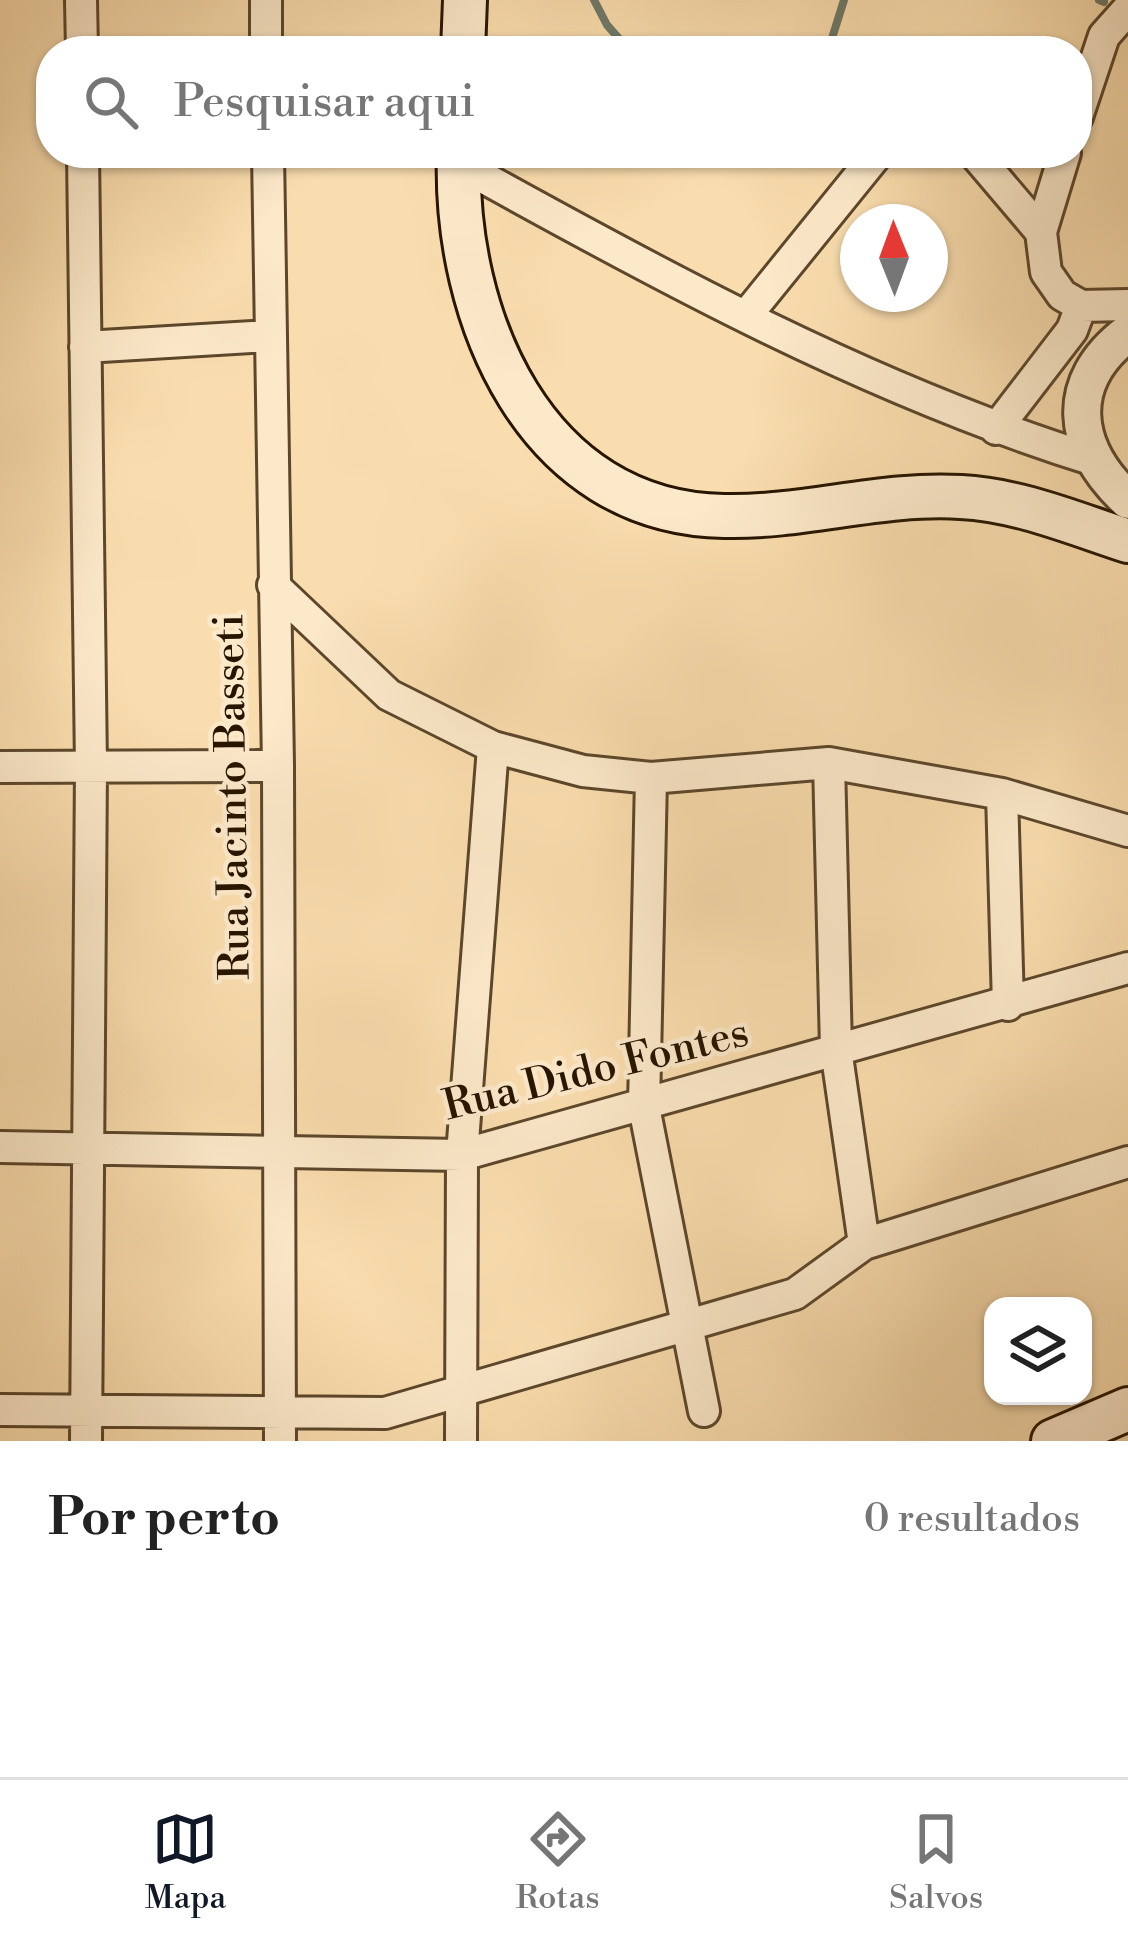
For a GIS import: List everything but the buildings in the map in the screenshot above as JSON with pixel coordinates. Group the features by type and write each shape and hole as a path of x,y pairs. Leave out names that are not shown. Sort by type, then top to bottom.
{"main road":[{"path":"464,36 465,0"},
{"path":"460,168 470,282 495,354 546,431 580,464 624,494 656,508 726,517 958,496 1021,506 1128,541"},
{"path":"1053,1441 1128,1409"}],"street":[{"path":"81,0 82,36"},
{"path":"266,0 266,36"},
{"path":"1092,72 1104,36 1128,9"},
{"path":"83,168 91,767 86,1426"},
{"name":"Rua Jacinto Basseti","path":"268,168 278,766 279,1426"},
{"path":"477,168 746,316 996,429 1094,460"},
{"path":"746,316 866,168"},
{"path":"987,168 1041,232"},
{"path":"1060,168 1041,232 1046,272 1077,318 1090,369"},
{"path":"996,429 1077,318 1128,305"},
{"path":"1128,333 1090,369 1081,393 1094,460 1128,500"},
{"path":"86,347 270,336"},
{"path":"273,585 389,694 493,748 583,771 651,778 829,763 1002,794 1128,831"},
{"path":"461,1441 462,1154 493,748"},
{"path":"829,763 836,1048 865,1244"},
{"path":"0,767 278,766"},
{"path":"651,778 644,1107 704,1411"},
{"path":"1002,794 1008,1006"},
{"name":"Rua Dido Fontes","path":"0,1147 462,1154 644,1107 836,1048 1008,1006 1128,968"},
{"path":"0,1410 86,1426 279,1426 385,1413 460,1395 795,1294 865,1244 1128,1162"}],"waterway":[{"path":"594,0 617,36"},
{"path":"833,36 844,0"},
{"path":"1099,0 1104,2"}]}
